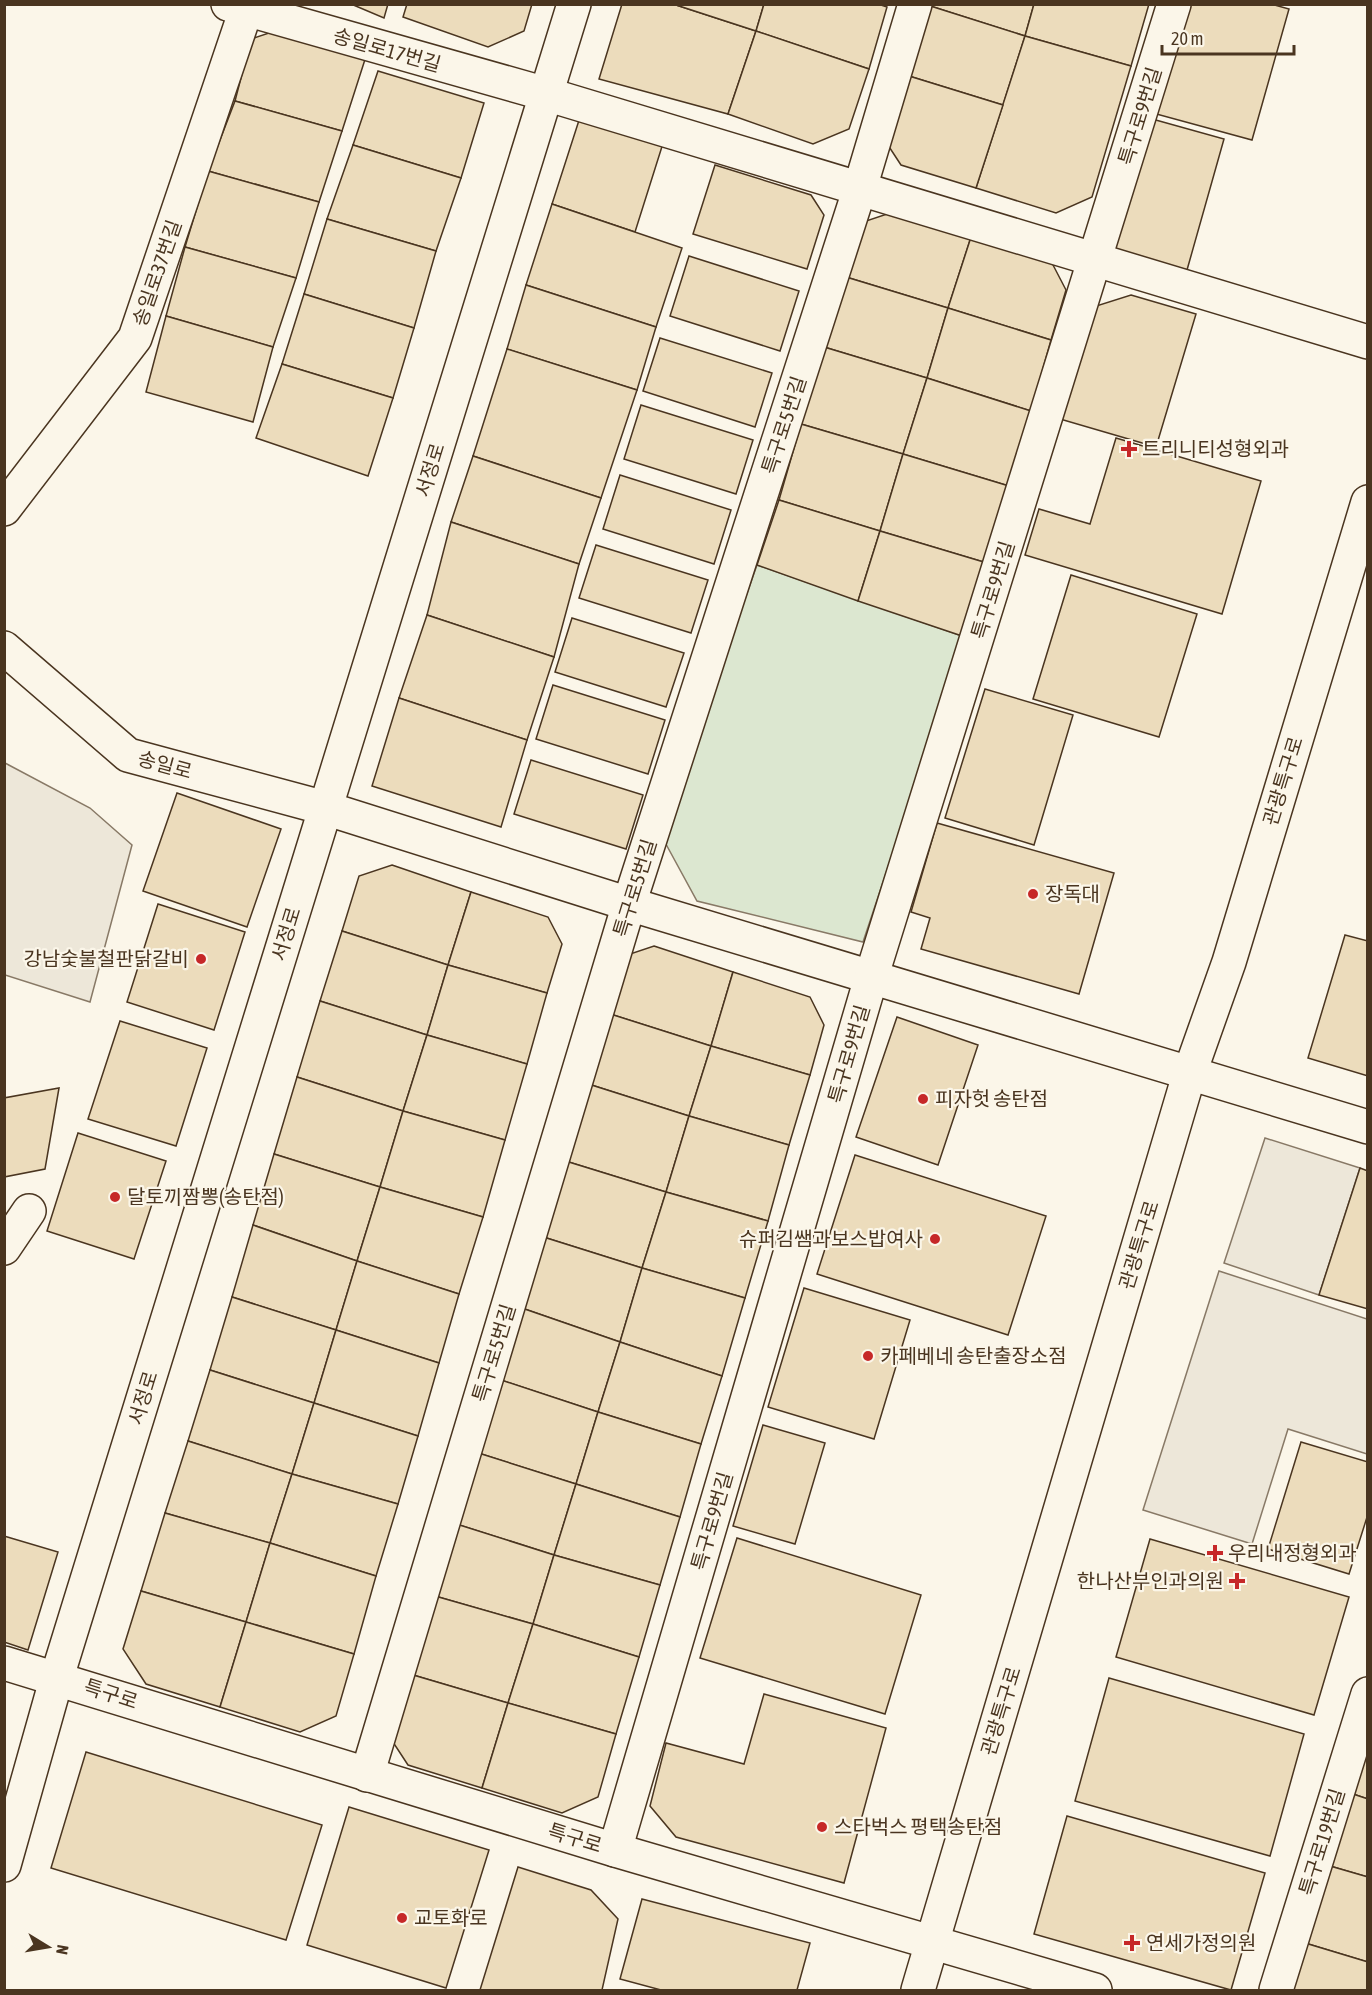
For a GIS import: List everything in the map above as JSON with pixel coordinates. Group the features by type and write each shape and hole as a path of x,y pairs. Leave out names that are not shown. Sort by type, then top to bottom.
{"street":[{"name":"서정로","path":"4,1865 57,1677 574,4"},
{"name":"특구로5번길","path":"367,1775 629,904 860,188 915,4"},
{"name":"특구로9번길","path":"615,1850 871,978 1174,4"},
{"name":"송일로17번길","path":"241,6 860,188"},
{"name":"송일로37번길","path":"4,509 135,339 241,6"},
{"path":"860,188 1095,262 1368,342"},
{"name":"관광특구로","path":"918,1990 1189,1075 1229,962 1368,502"},
{"name":"송일로","path":"4,648 128,755 325,808 629,904 1189,1075 1368,1127"},
{"path":"4,1248 29,1211"},
{"name":"특구로","path":"4,1663 57,1677 367,1775 615,1850 1095,1990"},
{"name":"특구로19번길","path":"1276,1990 1368,1694"}],"green space":[{"path":"757,565 965,637 863,942 697,901 661,835"}],"shaded area":[{"path":"5,763 90,808 132,845 90,1002 5,975"},
{"path":"1265,1138 1360,1168 1319,1295 1224,1263"},
{"path":"1219,1271 1367,1319 1367,1454 1288,1429 1252,1544 1143,1510"}],"building":[{"path":"351,4 388,4 384,18"},
{"path":"407,4 532,4 524,31 488,47 403,17"},
{"path":"622,4 673,4 756,31 728,114 599,79"},
{"path":"673,4 764,4 756,31"},
{"path":"764,4 878,4 887,7 869,69 756,31"},
{"path":"924,4 1034,4 1025,36"},
{"path":"924,4 1025,36 1003,105 896,72"},
{"path":"1034,4 1149,4 1131,66 1025,36"},
{"path":"1179,4 1271,4 1289,9 1252,140 1149,112"},
{"path":"293,25 369,47 342,131 235,101 251,39"},
{"path":"756,31 869,69 849,129 813,144 728,114"},
{"path":"1025,36 1131,66 1092,197 1056,213 976,188"},
{"path":"378,71 484,103 461,178 353,145"},
{"path":"896,72 1003,105 976,188 901,165 878,130"},
{"path":"235,101 342,131 319,202 208,171"},
{"path":"582,111 665,137 635,232 552,204"},
{"path":"1145,117 1224,139 1187,270 1108,248"},
{"path":"353,145 461,178 436,251 327,219"},
{"path":"715,165 811,195 824,215 807,269 693,234"},
{"path":"208,171 319,202 296,278 185,247"},
{"path":"552,204 682,248 656,327 526,285"},
{"path":"896,211 972,234 948,308 846,277 863,222"},
{"path":"327,219 436,251 414,328 304,294"},
{"path":"972,234 1052,263 1066,290 1051,340 948,308"},
{"path":"185,247 296,278 273,347 166,316"},
{"path":"689,256 799,291 780,351 670,316"},
{"path":"846,277 948,308 927,378 824,347"},
{"path":"526,285 656,327 637,390 507,349"},
{"path":"304,294 414,328 393,398 282,364"},
{"path":"1131,295 1196,314 1156,447 1060,419 1093,307"},
{"path":"948,308 1051,340 1031,411 927,378"},
{"path":"166,316 273,347 253,422 146,392"},
{"path":"660,338 772,373 755,427 643,391"},
{"path":"824,347 927,378 903,454 801,424"},
{"path":"507,349 637,390 601,498 473,456"},
{"path":"282,364 393,398 368,476 256,438"},
{"path":"927,378 1031,411 1009,486 903,454"},
{"path":"641,405 753,440 736,494 624,459"},
{"path":"801,424 903,454 880,531 779,500"},
{"path":"1116,438 1261,481 1222,614 1025,555 1039,509 1090,524"},
{"path":"903,454 1009,486 987,563 880,531"},
{"path":"473,456 601,498 579,564 451,522"},
{"path":"620,475 731,510 714,564 603,529"},
{"path":"779,500 880,531 858,601 757,565"},
{"path":"451,522 579,564 554,657 427,615"},
{"path":"880,531 987,563 965,637 858,601"},
{"path":"596,545 708,580 691,633 579,598"},
{"path":"1071,575 1197,614 1159,737 1033,699"},
{"path":"427,615 554,657 527,740 399,698"},
{"path":"572,618 684,653 666,707 555,672"},
{"path":"553,685 665,720 648,774 536,739"},
{"path":"985,689 1073,715 1034,845 945,818"},
{"path":"399,698 527,740 501,827 372,786"},
{"path":"531,760 643,795 626,849 514,814"},
{"path":"177,793 281,829 247,927 143,891"},
{"path":"937,823 1114,873 1079,994 921,949 930,918 911,912"},
{"path":"392,865 471,892 448,965 342,931 359,876"},
{"path":"471,892 548,917 562,944 547,993 448,965"},
{"path":"158,904 245,932 214,1030 127,1002"},
{"path":"342,931 448,965 427,1035 320,1001"},
{"path":"1345,935 1368,941 1368,1076 1308,1058"},
{"path":"654,946 733,972 711,1046 604,1012 621,957"},
{"path":"448,965 547,993 527,1064 427,1035"},
{"path":"733,972 810,997 824,1025 810,1075 711,1046"},
{"path":"320,1001 427,1035 403,1111 297,1077"},
{"path":"604,1012 711,1046 689,1116 582,1082"},
{"path":"897,1017 978,1045 938,1165 856,1137"},
{"path":"120,1021 207,1048 176,1146 88,1119"},
{"path":"427,1035 527,1064 505,1140 403,1111"},
{"path":"711,1046 810,1075 789,1145 689,1116"},
{"path":"297,1077 403,1111 380,1187 274,1154"},
{"path":"582,1082 689,1116 666,1192 559,1159"},
{"path":"59,1088 45,1169 4,1177 4,1098"},
{"path":"403,1111 505,1140 483,1217 380,1187"},
{"path":"689,1116 789,1145 768,1221 666,1192"},
{"path":"78,1133 166,1161 134,1259 47,1231"},
{"path":"274,1154 380,1187 357,1261 253,1225"},
{"path":"855,1155 1046,1216 1008,1335 817,1274"},
{"path":"559,1159 666,1192 642,1268 537,1235"},
{"path":"1360,1168 1368,1171 1368,1309 1319,1295"},
{"path":"380,1187 483,1217 459,1294 357,1261"},
{"path":"666,1192 768,1221 745,1298 642,1268"},
{"path":"253,1225 357,1261 336,1330 232,1297"},
{"path":"537,1235 642,1268 620,1342 516,1306"},
{"path":"357,1261 459,1294 439,1363 336,1330"},
{"path":"642,1268 745,1298 722,1376 620,1342"},
{"path":"804,1288 910,1320 874,1439 768,1407"},
{"path":"232,1297 336,1330 314,1403 210,1370"},
{"path":"516,1306 620,1342 598,1412 495,1378"},
{"path":"336,1330 439,1363 418,1436 314,1403"},
{"path":"620,1342 722,1376 701,1444 598,1412"},
{"path":"210,1370 314,1403 292,1474 188,1441"},
{"path":"495,1378 598,1412 576,1484 472,1451"},
{"path":"314,1403 418,1436 398,1504 292,1474"},
{"path":"598,1412 701,1444 680,1517 576,1484"},
{"path":"763,1425 825,1443 795,1544 733,1526"},
{"path":"188,1441 292,1474 270,1543 165,1513"},
{"path":"1301,1442 1368,1462 1368,1514 1349,1574 1268,1549"},
{"path":"472,1451 576,1484 554,1555 450,1522"},
{"path":"292,1474 398,1504 376,1576 270,1543"},
{"path":"576,1484 680,1517 660,1585 554,1555"},
{"path":"165,1513 270,1543 246,1622 141,1591"},
{"path":"450,1522 554,1555 533,1624 428,1594"},
{"path":"4,1536 58,1552 28,1650 4,1642"},
{"path":"737,1538 921,1595 885,1714 700,1658"},
{"path":"1150,1539 1349,1597 1314,1715 1116,1657"},
{"path":"270,1543 376,1576 354,1654 246,1622"},
{"path":"554,1555 660,1585 639,1657 533,1624"},
{"path":"141,1591 246,1622 220,1707 146,1684 123,1649"},
{"path":"428,1594 533,1624 508,1703 403,1672"},
{"path":"246,1622 354,1654 336,1716 300,1732 220,1707"},
{"path":"533,1624 639,1657 616,1734 508,1703"},
{"path":"403,1672 508,1703 482,1788 408,1765 385,1730"},
{"path":"1109,1678 1304,1734 1270,1856 1075,1801"},
{"path":"764,1694 886,1728 844,1883 676,1837 650,1806 666,1743 744,1764"},
{"path":"508,1703 616,1734 598,1797 562,1813 482,1788"},
{"path":"1368,1747 1368,1799 1353,1794"},
{"path":"86,1752 322,1825 286,1940 51,1868"},
{"path":"1353,1794 1368,1799 1368,1877 1330,1866"},
{"path":"349,1807 489,1850 446,1988 307,1945"},
{"path":"1067,1816 1265,1873 1231,1990 1034,1934"},
{"path":"1330,1866 1368,1877 1368,1962 1305,1943"},
{"path":"518,1867 591,1890 618,1919 602,1990 480,1990"},
{"path":"642,1899 810,1943 797,1990 661,1990 620,1979"},
{"path":"1305,1943 1368,1962 1368,1990 1291,1990"}],"place":[{"name":"트리니티성형외과","path":"1129,449"},
{"name":"장독대","path":"1033,894"},
{"name":"강남숯불철판닭갈비","path":"201,959"},
{"name":"피자헛 송탄점","path":"923,1099"},
{"name":"달토끼짬뽕(송탄점)","path":"115,1197"},
{"name":"슈퍼김쌤과보스밥여사","path":"935,1239"},
{"name":"카페베네 송탄출장소점","path":"868,1356"},
{"name":"우리내정형외과","path":"1215,1553"},
{"name":"한나산부인과의원","path":"1237,1581"},
{"name":"스타벅스 평택송탄점","path":"822,1827"},
{"name":"교토화로","path":"402,1918"},
{"name":"연세가정의원","path":"1132,1943"}]}
